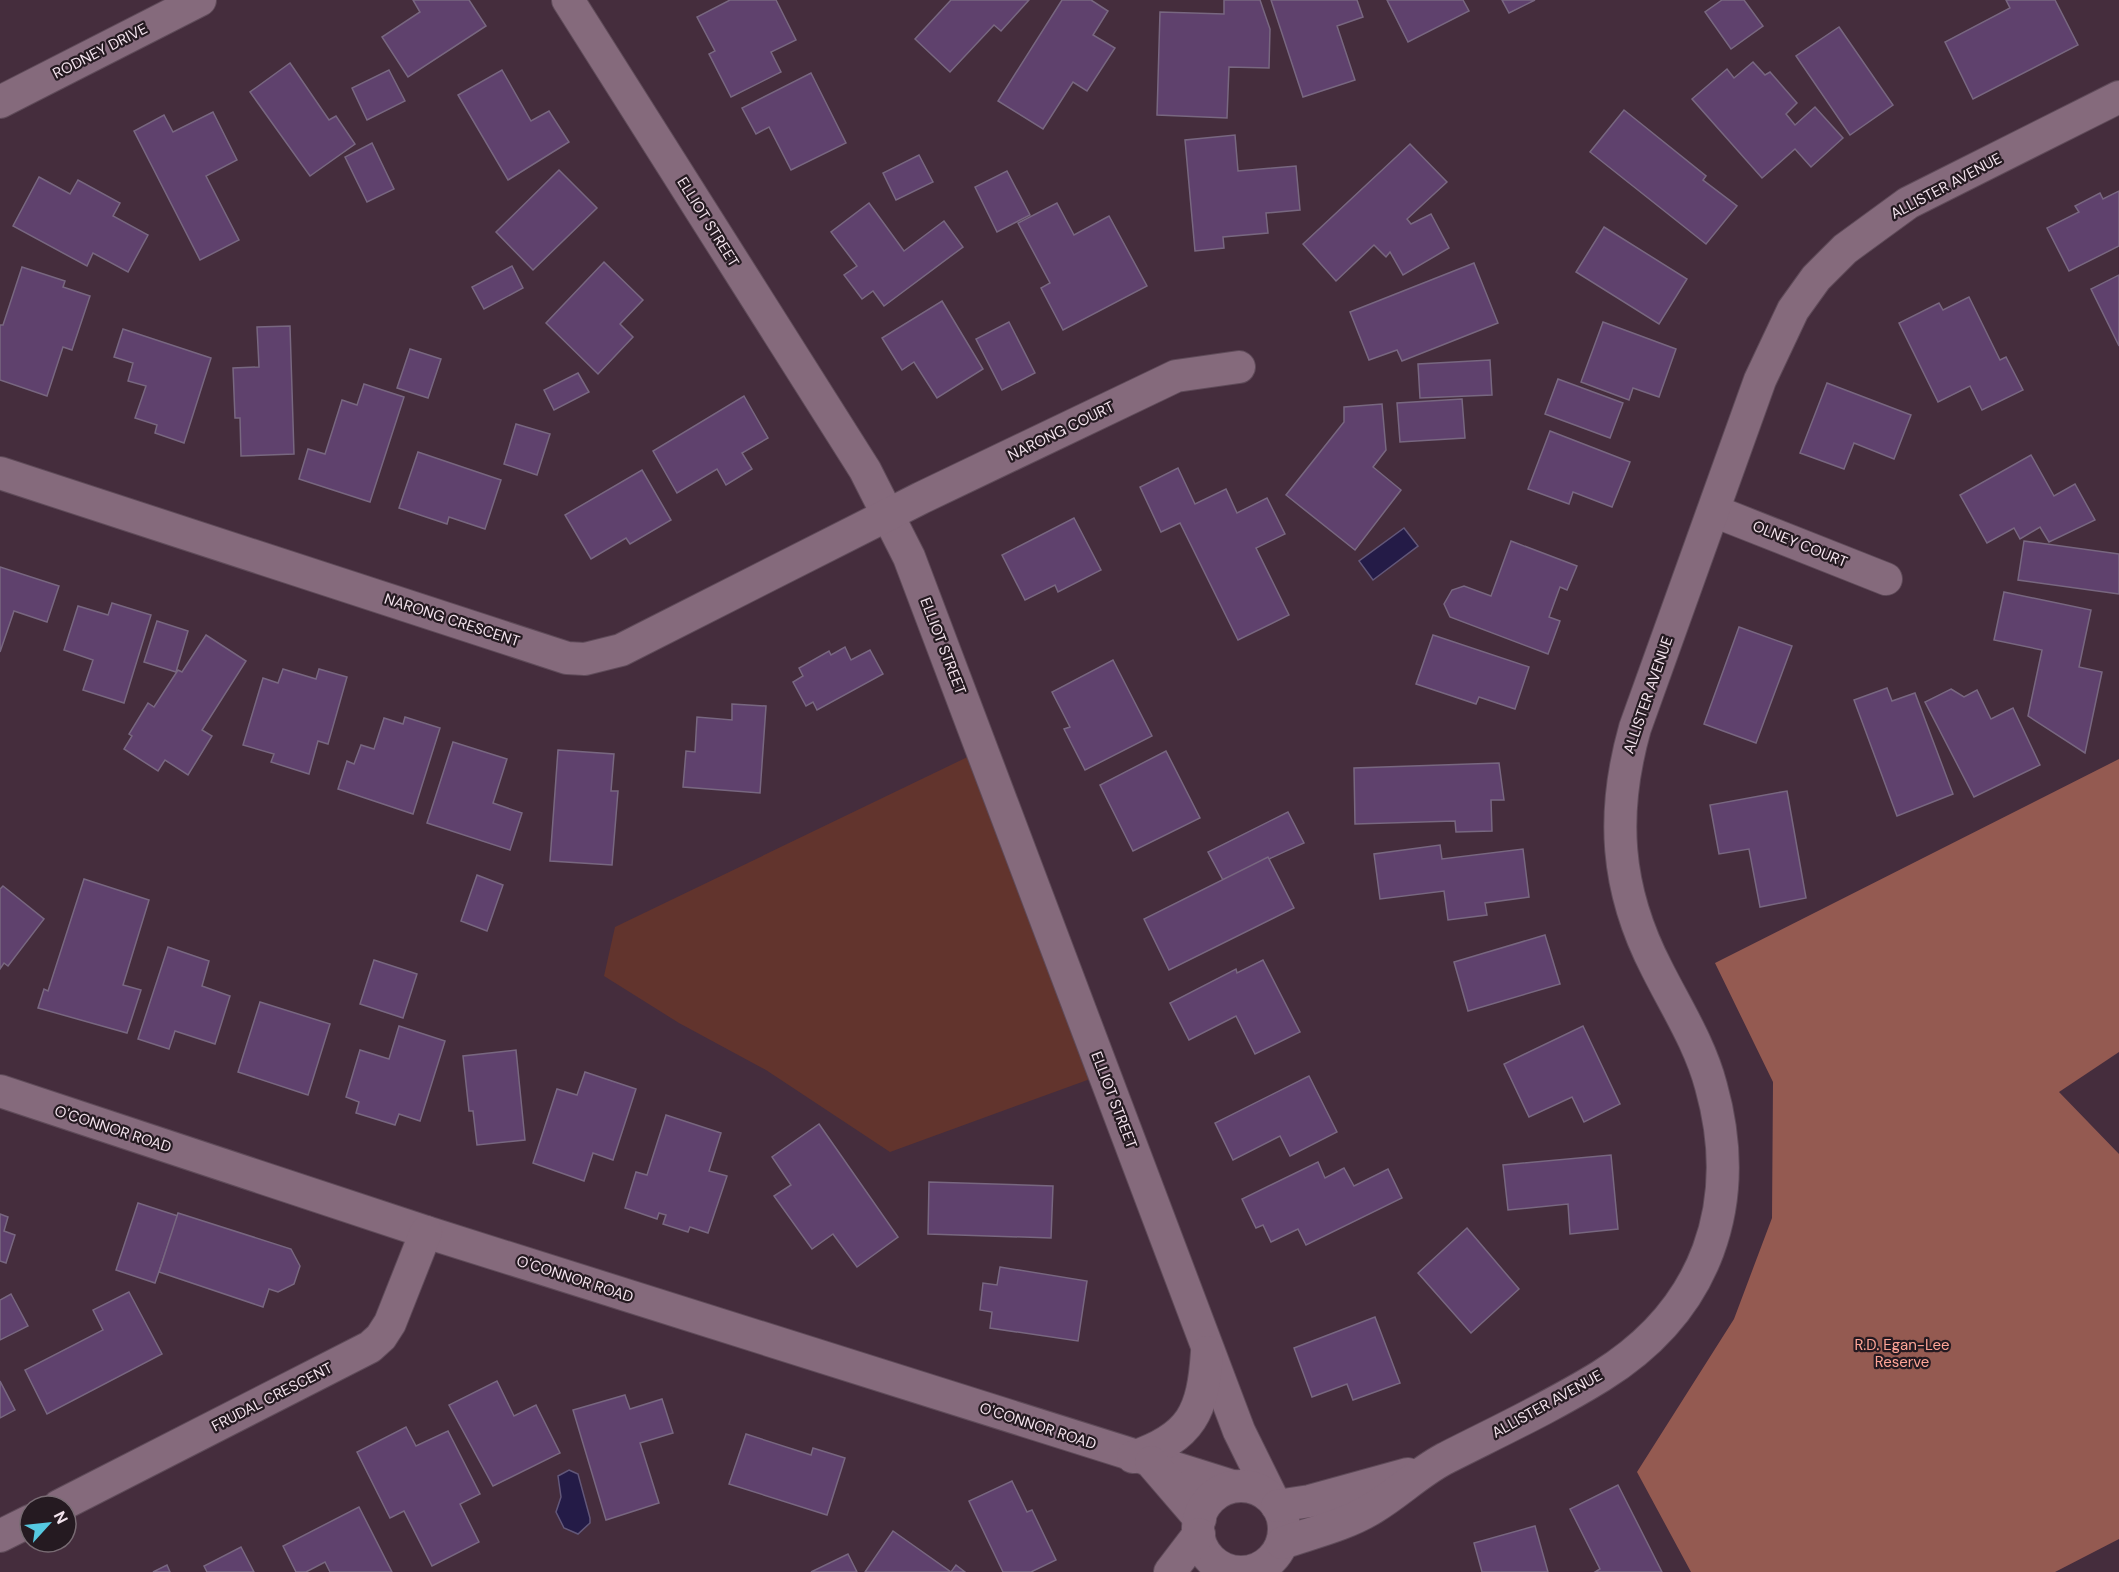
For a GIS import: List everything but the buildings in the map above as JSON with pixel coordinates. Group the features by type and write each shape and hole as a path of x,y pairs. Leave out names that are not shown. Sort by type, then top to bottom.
{"street":[{"name":"RODNEY DRIVE","path":"0,102 200,0"},
{"name":"ELLIOT STREET","path":"568,0 865,470 909,557 1239,1431 1275,1503"},
{"name":"ALLISTER AVENUE","path":"1282,1543 1371,1509 1423,1470 1564,1398 1626,1357 1648,1339 1688,1291 1702,1269 1721,1211 1723,1175 1721,1130 1711,1084 1695,1043 1656,967 1640,929 1624,877 1619,837 1619,798 1635,728 1776,341 1792,310 1816,278 1845,249 1908,204 2119,97"},
{"name":"NARONG COURT","path":"888,515 1176,376 1239,367"},
{"name":"NARONG CRESCENT","path":"0,472 567,658 585,659 621,650 888,515"},
{"name":"OLNEY COURT","path":"1714,511 1886,579"},
{"name":"O'CONNOR ROAD","path":"0,1091 426,1232 1232,1486"},
{"name":"FRUDAL CRESCENT","path":"78,1496 370,1347 381,1337 390,1323 426,1232"},
{"name":"ELLIOT STREET","path":"1142,1459 1171,1442 1190,1420 1202,1392 1207,1345"},
{"path":"1142,1459 1199,1527 1209,1557 1231,1570 1243,1572 1267,1563 1282,1543 1284,1530 1275,1503 1255,1488 1232,1486 1210,1498 1199,1527 1170,1572"},
{"name":"ALLISTER AVENUE","path":"1275,1503 1310,1501 1423,1470"},
{"path":"0,1536 18,1527"}],"shaded area":[{"path":"1404,528 1418,546 1373,580 1359,561"},
{"path":"982,750 1104,1074 890,1152 766,1070 679,1023 604,976 615,927"},
{"path":"569,1470 578,1474 590,1518 590,1523 578,1534 564,1528 556,1512 561,1497 558,1476"}],"green space":[{"name":"R.D. Egan-Lee Reserve","path":"2119,759 2119,1052 2059,1092 2119,1154 2119,1539 2055,1572 1691,1572 1637,1472 1734,1319 1772,1218 1773,1082 1715,963"}]}
